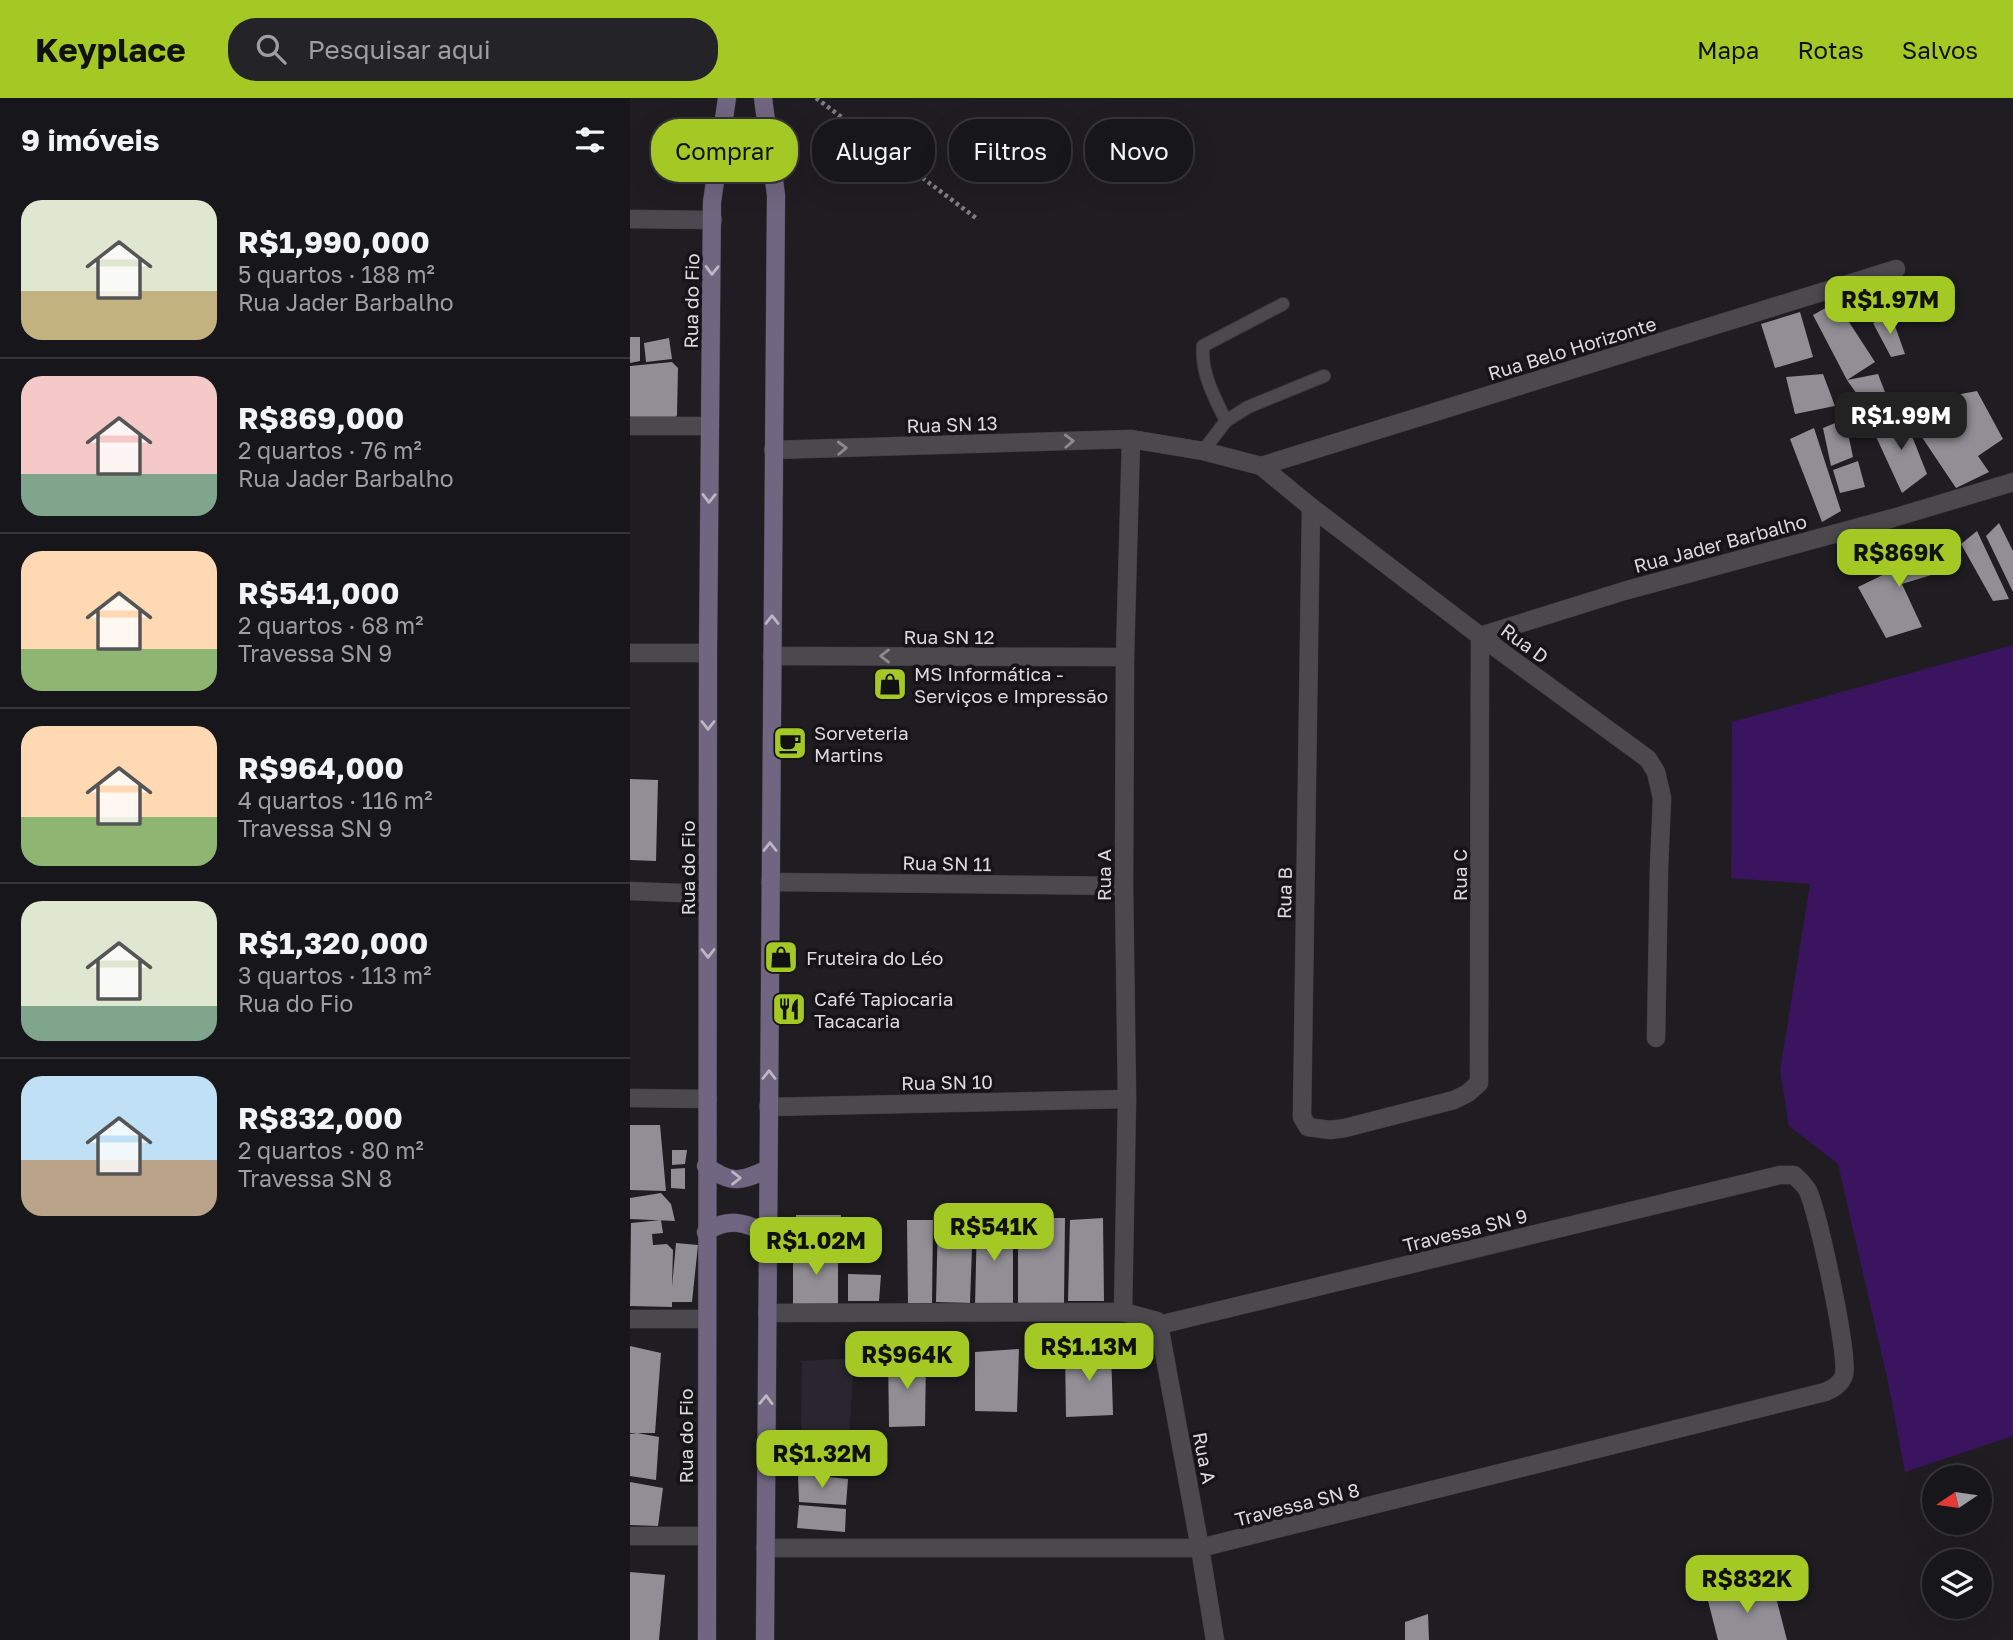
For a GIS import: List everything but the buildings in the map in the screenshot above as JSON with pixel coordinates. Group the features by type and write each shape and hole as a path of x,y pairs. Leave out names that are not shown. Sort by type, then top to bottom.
{"street":[{"name":"Rua do Fio","path":"707,1640 706,1166 712,202 727,98"},
{"path":"763,98 776,195 765,1640"},
{"path":"630,219 713,220"},
{"name":"Rua Belo Horizonte","path":"1261,466 1896,269"},
{"path":"630,426 710,426"},
{"name":"Rua SN 13","path":"774,450 1131,439"},
{"name":"Rua D","path":"1131,439 1203,451 1261,466 1311,508 1648,760 1656,772 1662,798 1656,1038"},
{"name":"Rua A","path":"1123,1312 1127,1099 1125,657 1131,439"},
{"name":"Rua Jader Barbalho","path":"1480,636 1624,591 1893,518 2013,482"},
{"name":"Rua B","path":"1311,508 1302,1117 1308,1127 1330,1130 1454,1100"},
{"name":"Rua C","path":"1454,1100 1479,1083 1480,636"},
{"path":"630,653 708,653"},
{"name":"Rua SN 12","path":"772,656 1125,657"},
{"name":"Rua SN 11","path":"770,882 1124,887"},
{"path":"630,891 708,894"},
{"path":"630,1098 708,1099"},
{"name":"Rua SN 10","path":"768,1107 1127,1099"},
{"path":"706,1166 723,1177 738,1180 768,1169"},
{"name":"Travessa SN 9","path":"1159,1325 1780,1175 1794,1175 1807,1190 1815,1212 1843,1340 1846,1362 1843,1377 1835,1388 1825,1392"},
{"path":"706,1232 717,1224 740,1222 767,1234"},
{"path":"767,1312 1123,1312 1157,1321 1159,1325"},
{"path":"630,1320 706,1320"},
{"name":"Rua A","path":"1159,1325 1215,1640"},
{"name":"Travessa SN 8","path":"765,1548 1200,1548 1825,1392"},
{"path":"630,1536 707,1536"}],"lane":[{"path":"1226,421 1209,384 1202,359 1203,346 1283,304"},
{"path":"1203,451 1226,421 1248,407 1324,376"}],"path":[{"path":"816,98 976,218"}],"shaded area":[{"path":"2013,645 2013,1436 1905,1472 1888,1382 1838,1164 1789,1126 1780,1071 1810,884 1731,878 1732,722"},
{"path":"854,1358 849,1438 801,1436 802,1361"}],"place":[{"name":"MS Informática - Serviços e Impressão","path":"890,684"},
{"name":"Sorveteria Martins","path":"790,743"},
{"name":"Fruteira do Léo","path":"781,957"},
{"name":"Café Tapiocaria Tacacaria","path":"789,1009"}]}
